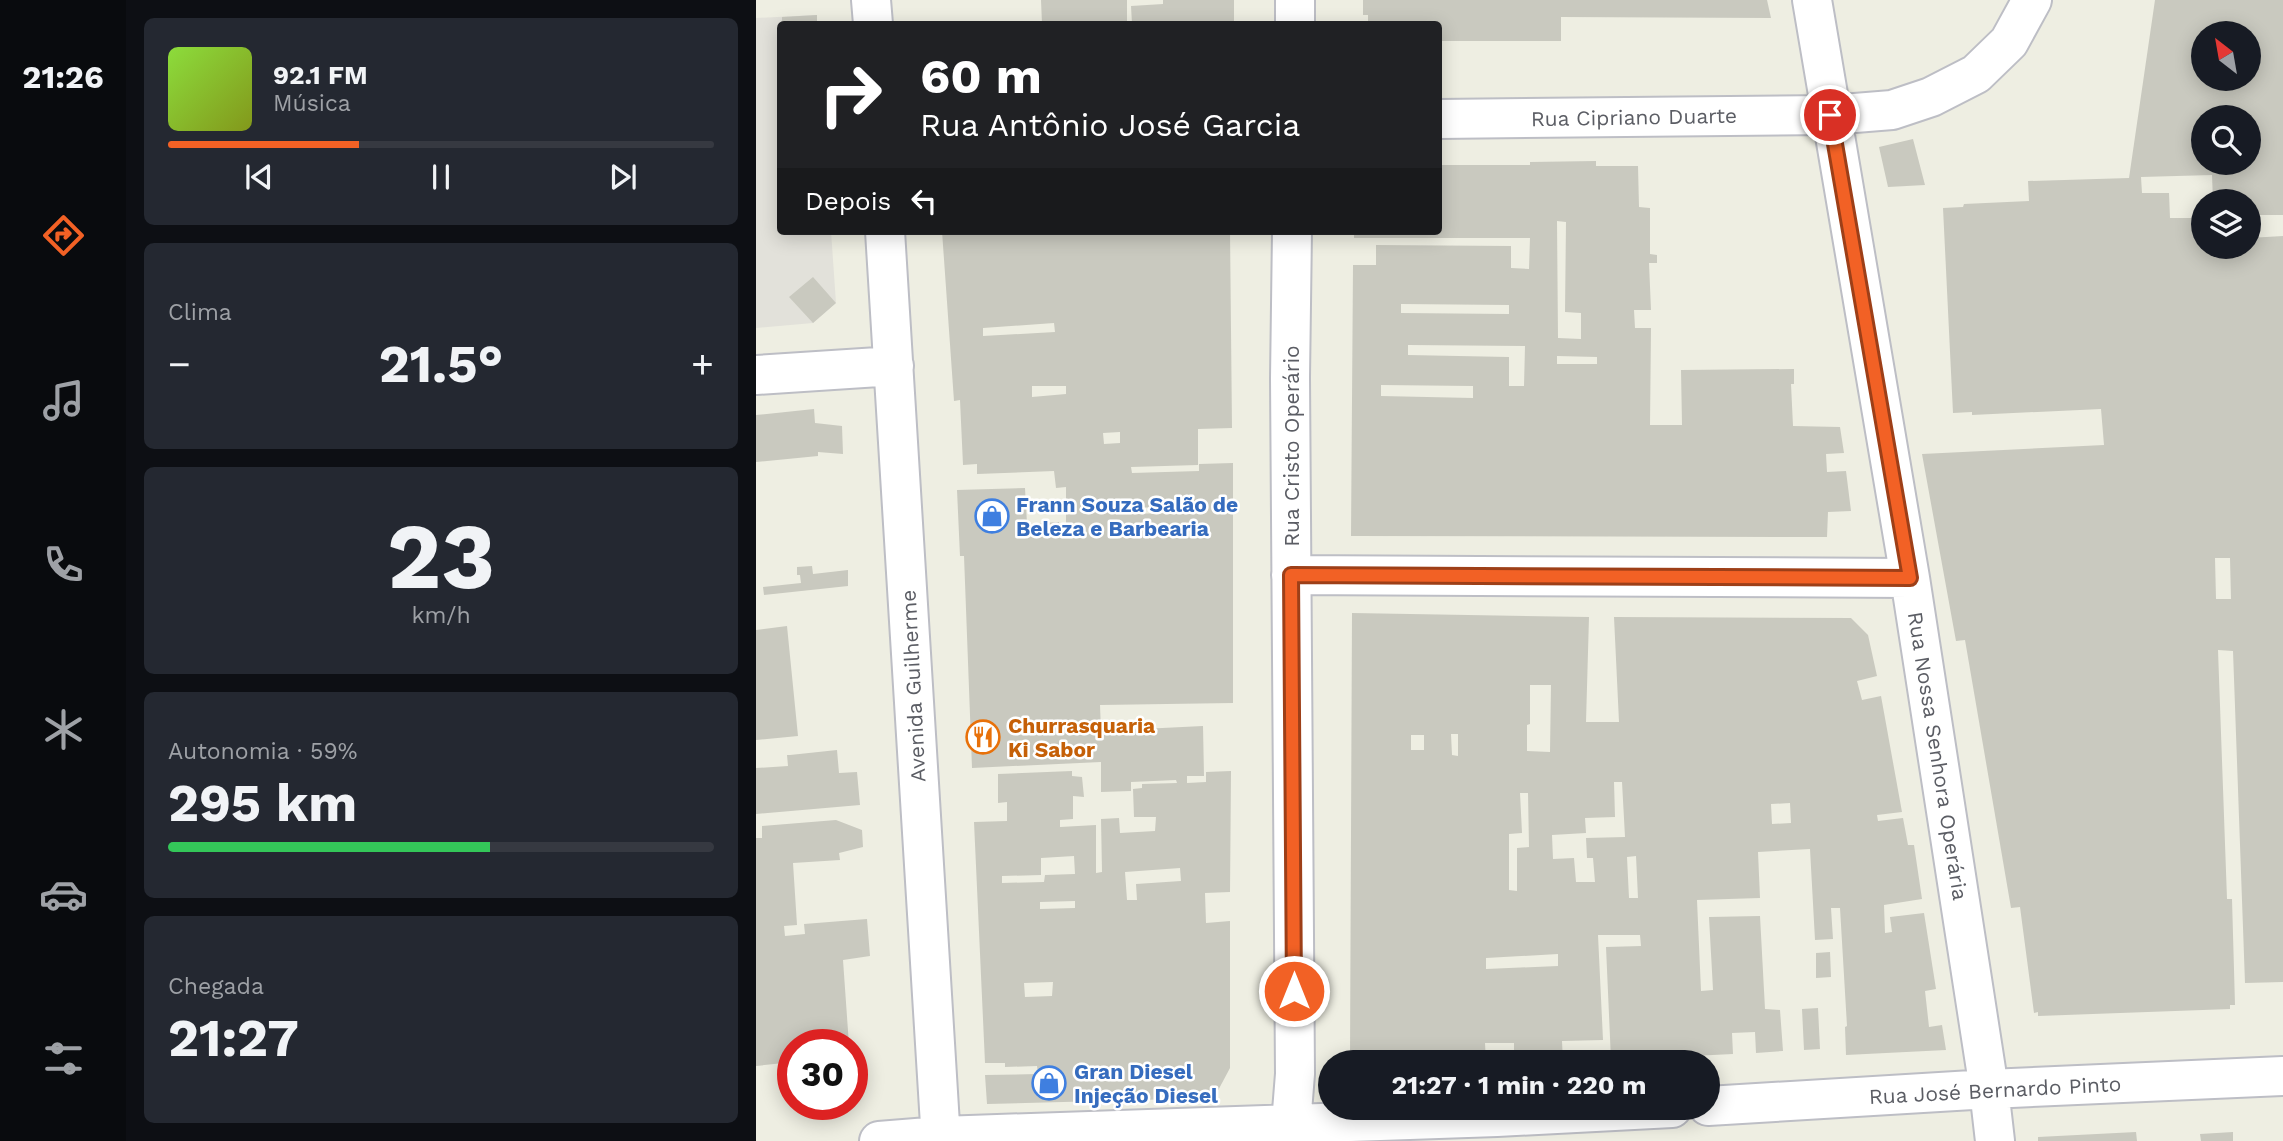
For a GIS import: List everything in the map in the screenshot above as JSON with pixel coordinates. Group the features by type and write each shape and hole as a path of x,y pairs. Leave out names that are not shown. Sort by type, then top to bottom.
{"street":[{"path":"871,0 873,21"},
{"path":"1295,0 1295,21"},
{"name":"Rua Nossa Senhora Operária","path":"1812,0 1910,578 1995,1141"},
{"name":"Rua Cipriano Duarte","path":"1442,119 1830,115 1892,110 1931,97 1976,74 2009,42 2032,0"},
{"name":"Avenida Guilherme","path":"886,235 941,1139"},
{"name":"Rua Cristo Operário","path":"1291,1124 1295,1074 1290,378 1292,235"},
{"path":"756,376 894,366"},
{"path":"1291,575 1910,578"},
{"name":"Rua José Bernardo Pinto","path":"1720,1105 1989,1089 2283,1076"},
{"path":"879,1141 1291,1124 1559,1128 1604,1120"}],"shaded area":[{"path":"817,15 817,21 777,21 777,235 831,235 836,303 813,323 756,328 756,18"}],"building":[{"path":"1041,0 1127,0 1127,21 1042,21"},
{"path":"1163,0 1234,0 1234,21 1132,21 1131,6 1163,4"},
{"path":"1363,0 1767,0 1771,18 1561,17 1561,41 1442,41 1442,21 1368,21 1368,15 1363,15"},
{"path":"2155,0 2283,0 2283,215 2261,215 2261,189 2213,189 2212,175 2141,177 2142,193 2169,193 2170,218 2191,218 2191,259 2261,259 2261,237 2283,236 2283,982 2245,983 2233,651 2218,650 2227,899 2232,899 2235,1005 2230,1005 2230,1009 2038,1016 2038,1012 2034,1013 2020,907 2011,908 1965,640 1956,641 1922,454 2104,445 2101,409 1972,415 1972,412 1953,413 1943,208 1963,207 1964,204 2029,201 2028,181 2129,178","holes":["2215,558 2230,558 2231,599 2216,599"]},
{"path":"817,15 817,21 782,21 782,17"},
{"path":"1913,139 1925,185 1888,187 1879,147"},
{"path":"1596,161 1596,166 1638,166 1639,207 1650,208 1650,254 1657,255 1657,263 1649,263 1651,310 1634,310 1635,328 1651,328 1650,425 1682,425 1681,370 1794,369 1794,384 1791,384 1793,426 1840,427 1844,453 1826,454 1827,472 1846,471 1851,511 1828,512 1827,537 1351,536 1353,265 1376,265 1376,245 1511,246 1511,268 1529,269 1530,238 1354,238 1354,235 1442,235 1442,165 1530,165 1530,162","holes":["1557,221 1566,222 1565,312 1581,313 1581,339 1558,338","1401,304 1509,305 1509,314 1401,313","1408,345 1525,346 1524,386 1509,386 1509,357 1408,355","1557,356 1597,357 1597,364 1557,364","1381,385 1473,386 1473,398 1381,396"]},
{"path":"942,235 1230,235 1232,428 1198,429 1198,465 1131,467 1132,473 1199,471 1199,464 1233,463 1233,703 1100,705 1101,731 1203,726 1204,776 1187,776 1187,783 1206,782 1206,772 1231,771 1230,892 1205,893 1206,923 1230,921 1230,1068 1214,1098 987,1104 985,1075 1038,1074 1037,1066 1005,1067 1005,1063 985,1063 974,822 1007,821 1007,802 998,803 998,774 1072,771 1072,776 1082,777 1084,797 1073,796 1073,819 1060,820 1060,827 1096,825 1096,873 1102,872 1101,819 1119,818 1120,833 1155,831 1156,817 1134,817 1133,789 1142,788 1142,784 1177,783 1176,780 1131,782 1131,791 1101,792 1101,762 972,768 964,556 960,556 957,490 1025,488 1027,524 1059,522 1059,532 1066,531 1066,487 1056,488 1054,471 977,474 977,464 963,465 960,400 954,401","holes":["1054,323 1055,332 983,336 983,328","1032,386 1066,386 1066,394 1032,397","1120,432 1120,443 1104,444 1103,433","1175,507 1175,513 1119,514 1119,508","1074,856 1075,874 1045,875 1044,882 1002,883 1002,876 1041,875 1041,858","1180,868 1181,881 1136,884 1137,900 1127,900 1125,872","1075,901 1075,908 1040,909 1040,902","1053,982 1052,996 1025,997 1024,983"]},
{"path":"813,277 836,303 813,323 789,297"},
{"path":"814,409 815,423 842,426 843,454 818,452 818,456 756,462 756,415"},
{"path":"812,566 813,574 848,570 848,586 764,595 763,587 801,583 797,567"},
{"path":"1352,613 1589,617 1586,722 1619,722 1614,617 1851,618 1868,635 1877,676 1857,681 1862,700 1881,696 1902,812 1877,815 1878,821 1903,818 1908,845 1914,845 1922,899 1884,905 1885,933 1892,932 1890,917 1924,913 1936,989 1925,991 1929,1027 1942,1025 1946,1050 1846,1055 1847,1026 1840,908 1831,908 1833,939 1815,940 1810,849 1758,852 1760,898 1697,900 1701,991 1713,990 1709,917 1760,916 1765,1009 1780,1010 1783,1051 1756,1053 1755,1032 1732,1033 1733,1054 1720,1055 1720,1050 1611,1050 1606,947 1641,946 1640,935 1598,935 1603,1040 1562,1041 1562,1050 1514,1050 1514,1043 1485,1043 1485,1050 1350,1050","holes":["1530,685 1551,685 1550,752 1527,751 1527,725 1530,724","1451,734 1458,734 1458,756 1452,755","1411,735 1424,735 1424,750 1411,750","1614,782 1622,782 1625,837 1586,838 1587,858 1593,858 1595,882 1576,882 1574,858 1553,859 1552,835 1586,833 1585,818 1615,817","1520,793 1528,793 1529,847 1517,848 1517,891 1509,890 1509,834 1522,833","1790,803 1791,823 1772,824 1771,804","1636,856 1638,898 1629,898 1627,857","1558,954 1558,966 1486,969 1486,958"]},
{"path":"787,626 798,736 756,740 756,630"},
{"path":"837,750 839,773 857,772 860,805 756,814 756,768 788,766 787,755"},
{"path":"836,820 862,830 863,847 839,853 840,860 793,863 797,925 784,926 785,936 805,934 804,924 867,919 870,956 843,960 848,1029 777,1029 777,1064 756,1066 756,838 762,838 762,826"},
{"path":"1830,952 1831,977 1816,978 1816,953"},
{"path":"1818,1008 1820,1049 1804,1050 1802,1009"},
{"path":"2136,1132 2137,1141 2038,1141 2038,1137"},
{"path":"2233,1132 2233,1141 2201,1141 2200,1134"}],"place":[{"name":"Frann Souza Salão de Beleza e Barbearia","path":"992,516"},
{"name":"Churrasquaria Ki Sabor","path":"983,737"},
{"name":"Gran Diesel Injeção Diesel","path":"1049,1083"}],"route":[{"path":"1294,991 1291,575 1910,578 1830,115"}]}
